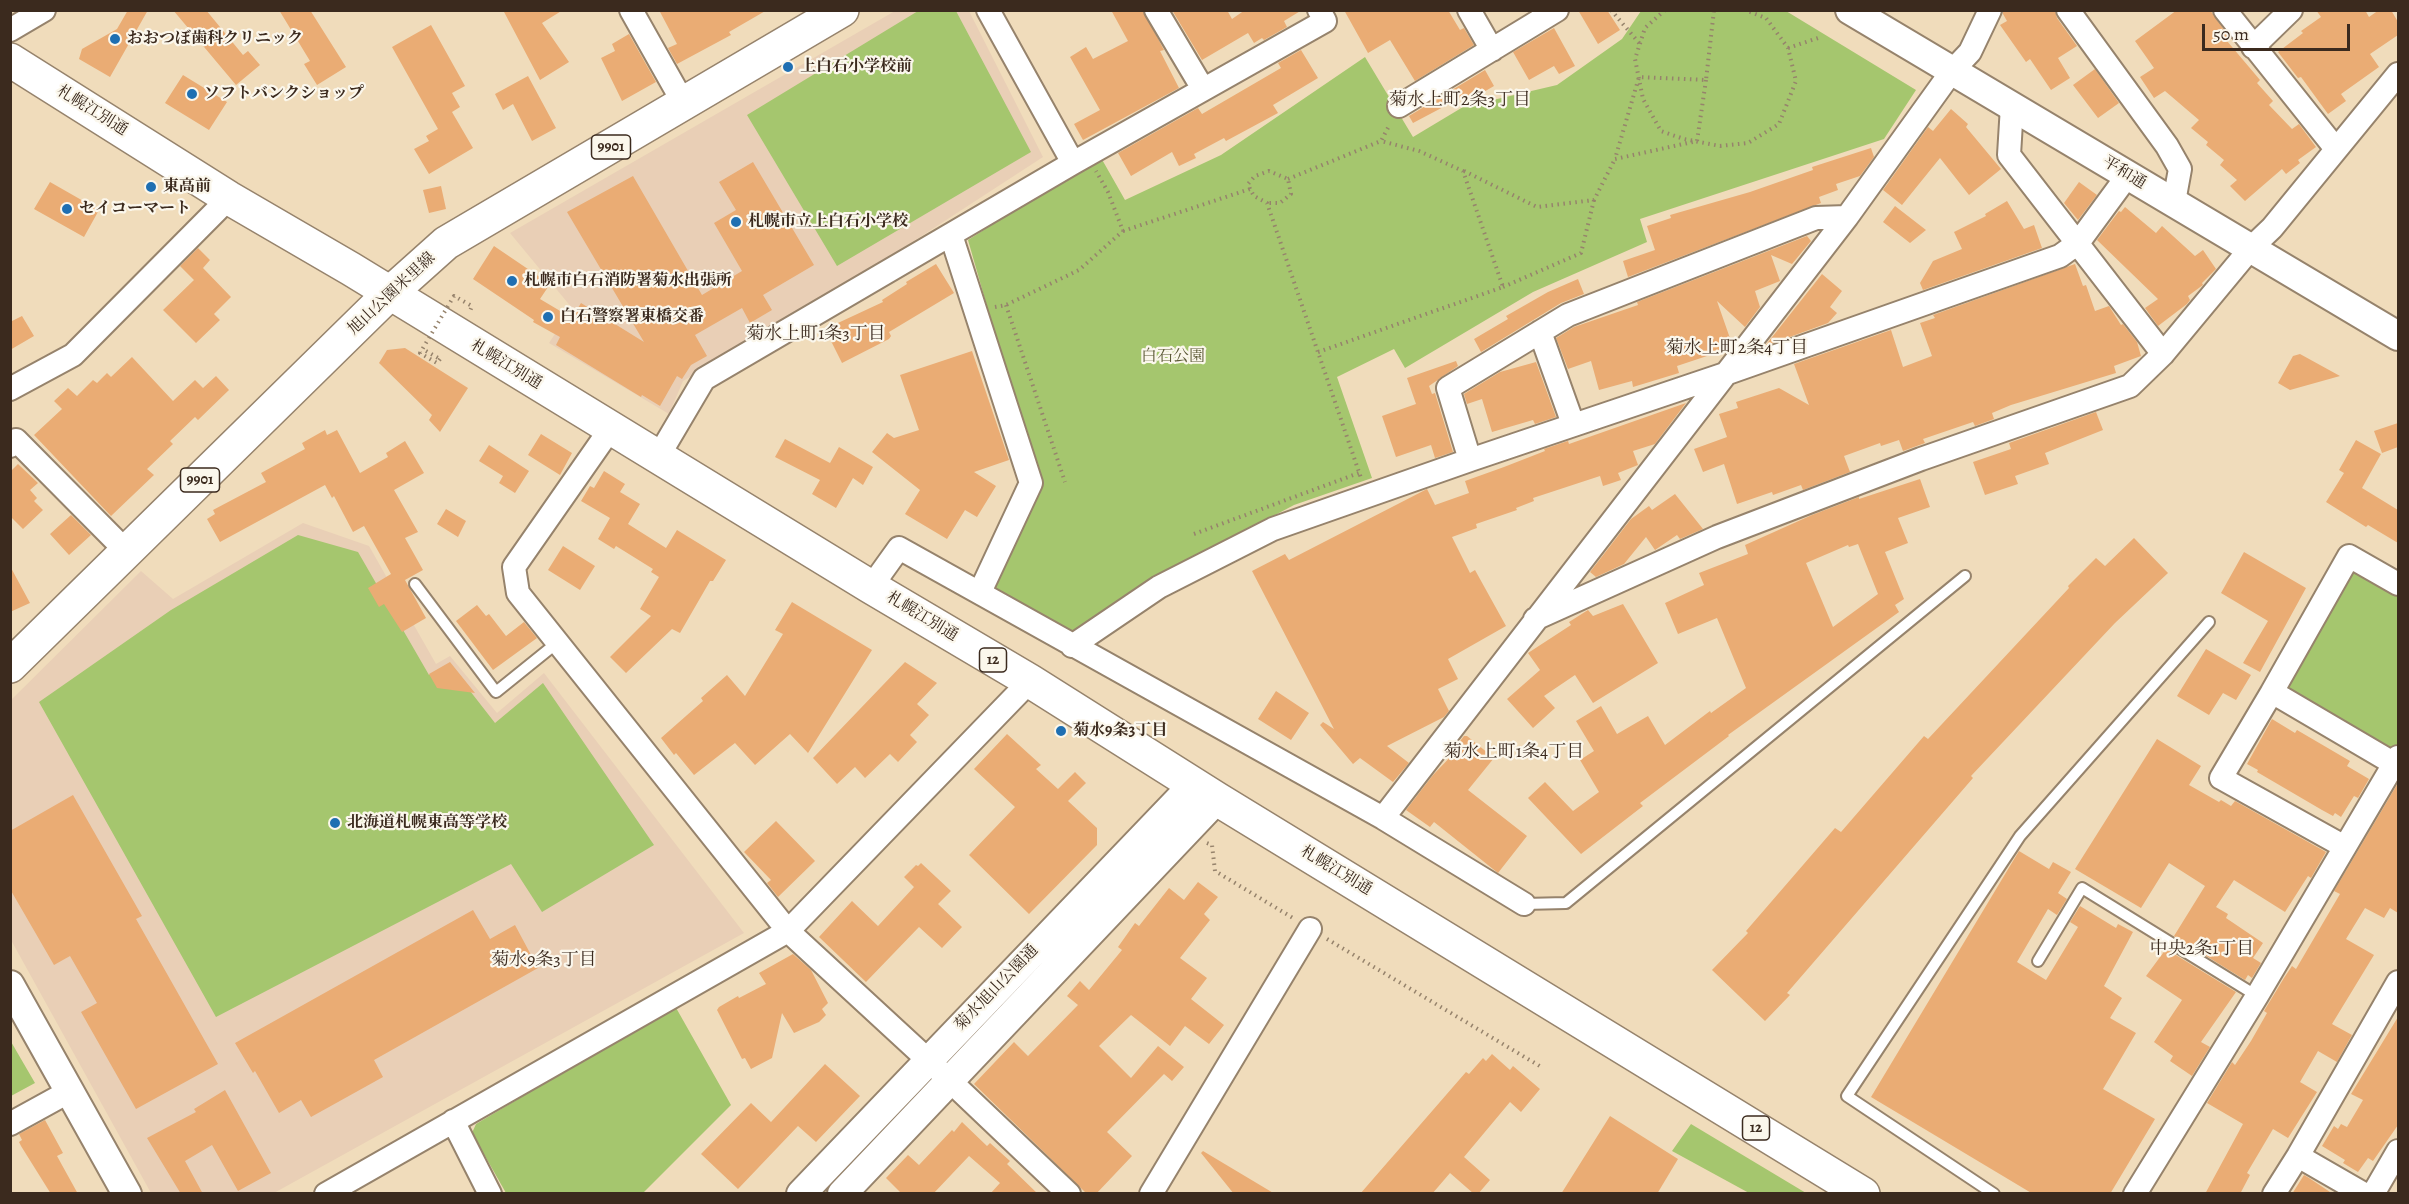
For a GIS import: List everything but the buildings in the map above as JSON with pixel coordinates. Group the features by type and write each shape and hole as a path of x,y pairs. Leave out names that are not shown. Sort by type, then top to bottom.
{"main road":[{"name":"旭山公園米里線","path":"10,666 389,294 446,243 842,10"},
{"name":"札幌江別通","path":"10,60 229,198 1030,681 1863,1194"}],"street":[{"path":"10,30 44,10"},
{"path":"631,10 684,104"},
{"path":"988,10 1079,159"},
{"path":"1156,10 1203,89"},
{"path":"658,457 704,379 1079,159 1325,21 1319,10"},
{"path":"1468,10 1492,50"},
{"path":"1399,106 1557,10"},
{"name":"平和通","path":"1850,10 2398,336"},
{"path":"1383,818 1847,217 1952,71 1970,52 1990,10"},
{"path":"2225,10 2336,149"},
{"path":"2253,47 2291,10"},
{"path":"2073,12 2167,146 2180,169 2174,202"},
{"path":"1535,619 1727,533 1921,459 2130,386 2163,354 2251,248 2272,228 2398,74"},
{"path":"2012,106 2010,155 2163,354"},
{"path":"1072,646 1160,587 1273,529 2060,256 2078,243 2128,175"},
{"path":"10,389 73,355 229,198"},
{"path":"1470,460 1448,388 1568,315 1816,218 1847,217"},
{"path":"951,235 1031,483 980,592"},
{"path":"1540,332 1573,424"},
{"path":"611,428 514,567 518,593 788,931 1069,1194"},
{"path":"12,439 128,552"},
{"path":"871,587 899,548 1383,818 1524,904"},
{"path":"2345,847 2221,778 2349,556 2398,584"},
{"path":"326,1194 788,931 1030,681"},
{"path":"2135,1194 2397,762 2272,692"},
{"name":"菊水旭山公園通","path":"801,1194 928,1060 1206,791"},
{"name":"菊水旭山公園通","path":"842,1194 949,1081 1206,791"},
{"path":"1151,1194 1310,929"},
{"path":"2274,1194 2398,982"},
{"path":"10,985 127,1194"},
{"path":"10,1125 70,1091"},
{"path":"453,1121 490,1194"},
{"path":"2373,1194 2398,1151"},
{"path":"2298,1156 2364,1194"}],"lane":[{"path":"1524,904 1566,903 1965,576"},
{"path":"415,584 496,692 558,642"},
{"path":"1994,1194 1847,1096 2020,836 2210,622"},
{"path":"2038,961 2082,888 2257,996"}],"path":[{"path":"1611,10 1640,45"},
{"path":"1665,10 1645,28 1635,59 1643,99 1661,131 1720,146 1748,143 1779,124 1796,81 1788,48 1766,18 1745,10"},
{"path":"1697,141 1714,10"},
{"path":"1788,48 1818,38"},
{"path":"1639,77 1706,80"},
{"path":"1318,352 1503,287 1581,253 1594,200 1615,159 1639,77"},
{"path":"1381,141 1399,106"},
{"path":"1288,179 1290,194 1280,203 1267,203 1254,196 1248,184 1255,176 1269,171 1288,179 1381,141 1419,151 1537,207 1594,200"},
{"path":"1615,159 1697,141"},
{"path":"1079,159 1108,192 1123,231"},
{"path":"1463,171 1503,287"},
{"path":"974,309 1006,305 1079,270 1123,231 1250,189"},
{"path":"1267,203 1367,496"},
{"path":"426,351 440,359 437,363 420,353 454,296 472,306 470,311"},
{"path":"1006,305 1065,482"},
{"path":"1194,534 1359,473"},
{"path":"1215,872 1543,1068"}],"shaded area":[{"name":"札幌市立上白石小学校","path":"895,11 969,11 1043,157 857,278 683,381 669,414 549,343 572,308 510,233"},
{"name":"北海道札幌東高等学校","path":"303,523 369,546 436,664 450,656 497,713 544,673 744,933 274,1193 151,1193 11,940 10,701 141,571 173,599"}],"green space":[{"path":"918,11 956,11 1031,152 837,266 747,115"},
{"name":"白石公園","path":"1641,11 1786,11 1916,90 1884,139 1640,219 1647,242 1533,292 1405,368 1394,349 1337,377 1372,478 1294,505 1200,555 1071,636 992,587 1039,488 968,240 1100,156 1125,200 1221,155 1365,57 1413,137 1463,107 1557,85 1622,39"},
{"path":"298,535 358,552 429,675 449,664 495,723 543,683 654,845 542,912 511,864 216,1017 39,702 171,610"},
{"path":"2353,569 2398,595 2398,742 2393,752 2284,688"},
{"path":"675,1006 731,1105 643,1193 506,1193 472,1133 476,1124"},
{"path":"10,1040 35,1083 11,1096 10,1096"},
{"path":"1691,1124 1806,1193 1749,1193 1672,1151"}],"place":[{"name":"おおつぼ歯科クリニック","path":"115,39"},
{"name":"上白石小学校前","path":"788,67"},
{"name":"ソフトバンクショップ","path":"192,94"},
{"name":"東高前","path":"151,187"},
{"name":"セイコーマート","path":"67,209"},
{"name":"札幌市立上白石小学校","path":"736,222"},
{"name":"札幌市白石消防署菊水出張所","path":"512,281"},
{"name":"白石警察署東橋交番","path":"548,317"},
{"name":"菊水9条3丁目","path":"1061,731"},
{"name":"北海道札幌東高等学校","path":"335,823"}],"district":[{"name":"菊水上町2条3丁目","path":"1460,101"},
{"name":"菊水上町1条3丁目","path":"816,335"},
{"name":"菊水上町2条4丁目","path":"1737,349"},
{"name":"菊水上町1条4丁目","path":"1514,753"},
{"name":"中央2条1丁目","path":"2202,950"},
{"name":"菊水9条3丁目","path":"544,961"}]}
